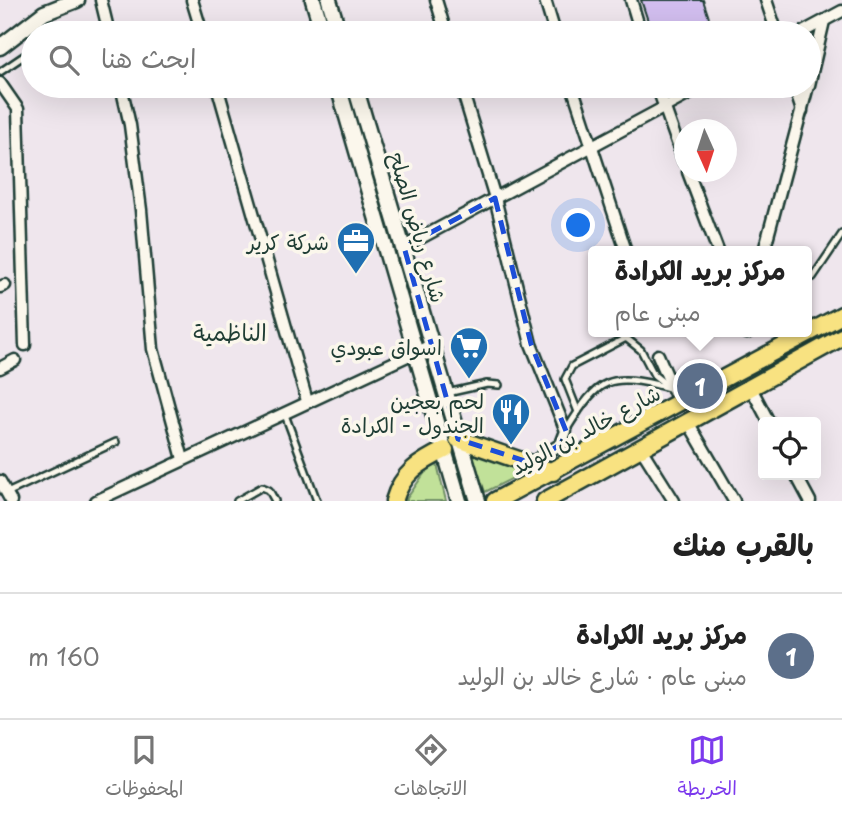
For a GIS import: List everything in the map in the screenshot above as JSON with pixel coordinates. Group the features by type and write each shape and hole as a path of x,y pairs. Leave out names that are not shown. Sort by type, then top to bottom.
{"main road":[{"name":"شارع خالد بن الوليد","path":"812,330 842,315"},
{"name":"شارع خالد بن الوليد","path":"495,501 550,473 675,396 797,337"},
{"name":"شارع خالد بن الوليد","path":"550,500 640,447 842,337"},
{"path":"458,439 531,463 550,473 518,501"},
{"path":"394,501 400,486 415,465 445,450"}],"street":[{"path":"34,21 44,13 77,0"},
{"path":"101,0 106,21"},
{"path":"192,0 198,21"},
{"path":"313,0 325,21"},
{"path":"329,0 330,21"},
{"path":"436,0 442,21"},
{"path":"545,0 551,21"},
{"path":"631,0 637,21"},
{"path":"766,0 773,21"},
{"path":"821,23 842,11"},
{"path":"821,34 824,21"},
{"path":"0,47 21,31"},
{"path":"0,83 18,109 25,345"},
{"path":"124,98 141,210 153,349 184,459"},
{"path":"220,98 307,401"},
{"name":"شارع رياض الصلح","path":"341,98 459,501"},
{"name":"شارع رياض الصلح","path":"359,98 404,247 444,394 478,501"},
{"path":"465,98 495,198 531,344 566,431 561,444 531,463"},
{"path":"576,98 624,246"},
{"path":"661,98 674,134"},
{"path":"404,247 681,98"},
{"path":"798,98 802,112"},
{"path":"765,246 806,98"},
{"path":"692,182 716,246"},
{"path":"96,501 431,345"},
{"path":"658,355 675,396"},
{"path":"0,368 15,360"},
{"path":"751,388 766,417"},
{"path":"688,422 734,501"},
{"path":"640,447 674,501"},
{"path":"799,480 810,501"},
{"path":"0,481 9,497"}],"lane":[{"path":"0,72 21,58"},
{"path":"813,277 842,234"},
{"path":"578,412 565,379 572,366 626,338 641,350 654,375 675,396"},
{"path":"566,431 591,394 617,379 632,378 675,396"},
{"path":"444,394 487,384 499,385"},
{"path":"284,412 317,501"},
{"path":"9,497 116,442"},
{"path":"237,501 262,487 269,489 275,501"}],"highlighted area":[{"path":"495,198 531,344 566,431 561,444 531,463 458,439 404,247"}],"green space":[{"path":"474,454 529,470 485,492"},
{"path":"437,464 446,501 405,501 428,468"}],"building":[{"path":"641,0 703,0 710,21 648,21"}],"place":[{"name":"شركة كرير","path":"356,275"},
{"name":"اسواق عبودي","path":"469,380"},
{"name":"مركز بريد الكرادة","path":"700,386"},
{"name":"لحم بعجين الجندول - الكرادة","path":"511,446"}],"district":[{"name":"الناظمية","path":"230,331"}]}
